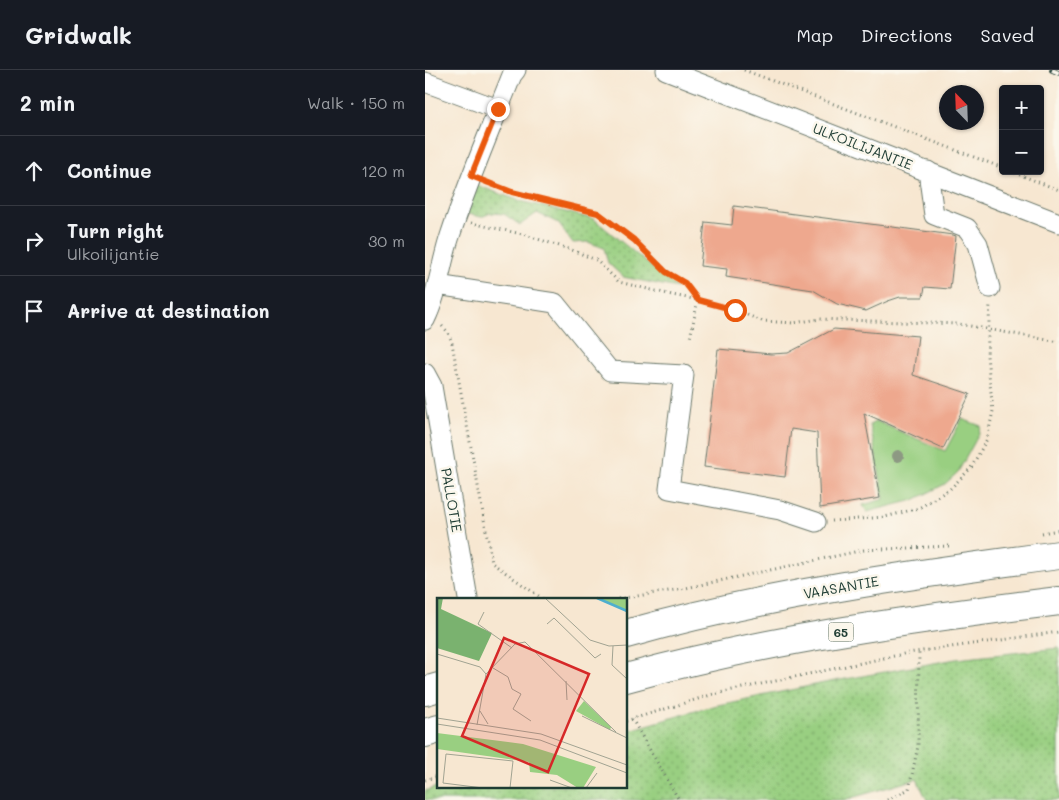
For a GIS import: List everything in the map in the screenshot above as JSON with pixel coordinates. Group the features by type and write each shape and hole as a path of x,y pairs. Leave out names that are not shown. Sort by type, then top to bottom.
{"highway":[{"name":"VAASANTIE","path":"627,634 788,596 915,574 1059,554"},
{"name":"65","path":"627,678 666,667 799,639 925,618 1059,601"}],"street":[{"path":"425,319 471,176 515,70"},
{"name":"ULKOILIJANTIE","path":"667,70 1059,223"},
{"path":"425,82 498,109"},
{"path":"928,172 934,215 967,228 978,244 990,288"},
{"path":"437,285 555,303 610,371 684,376 669,489 780,510 816,522"},
{"name":"PALLOTIE","path":"425,373 432,386 470,595"}],"path":[{"path":"744,70 999,166"},
{"path":"1020,175 1059,190"},
{"path":"471,176 512,192 598,213 634,240 666,272 685,283 698,300 690,338"},
{"path":"456,219 522,234 572,250 596,260 619,282 735,310 762,321 793,324 820,319 959,324 1059,342"},
{"path":"816,522 885,517 919,508 950,489 971,468 987,439 993,411 987,356 990,288"},
{"path":"425,319 442,326 448,332 452,342 492,563 542,598"},
{"path":"1039,534 1059,530"},
{"path":"624,598 864,550 952,546"},
{"path":"627,721 714,694 919,652 1059,632"},
{"path":"887,800 909,789 918,746 919,652"},
{"path":"632,719 679,800"}],"green space":[{"path":"473,184 520,201 594,219 677,288 623,277 608,263 604,248 588,242 573,243 558,223 537,213 520,225 504,214 491,213 481,217 463,213"},
{"path":"962,419 981,426 979,434 958,472 945,484 914,500 867,512 863,505 884,499 870,425 876,421 945,451"},
{"path":"1059,648 1059,800 927,800 917,779 844,800 425,800 425,791 437,787 627,788 627,731 713,706 829,682 956,659"}],"building":[{"path":"734,206 956,236 950,289 925,287 923,297 900,297 866,311 837,304 813,290 726,277 727,269 700,266 705,222 732,225"},
{"path":"834,329 918,336 913,375 970,394 943,449 864,413 880,498 820,508 817,433 791,429 785,477 704,467 718,349 771,354 788,353"}],"railway":[{"path":"1052,70 1059,73"}],"route":[{"path":"498,109 471,176 512,192 598,213 634,240 666,272 685,283 698,300 735,310"}]}
